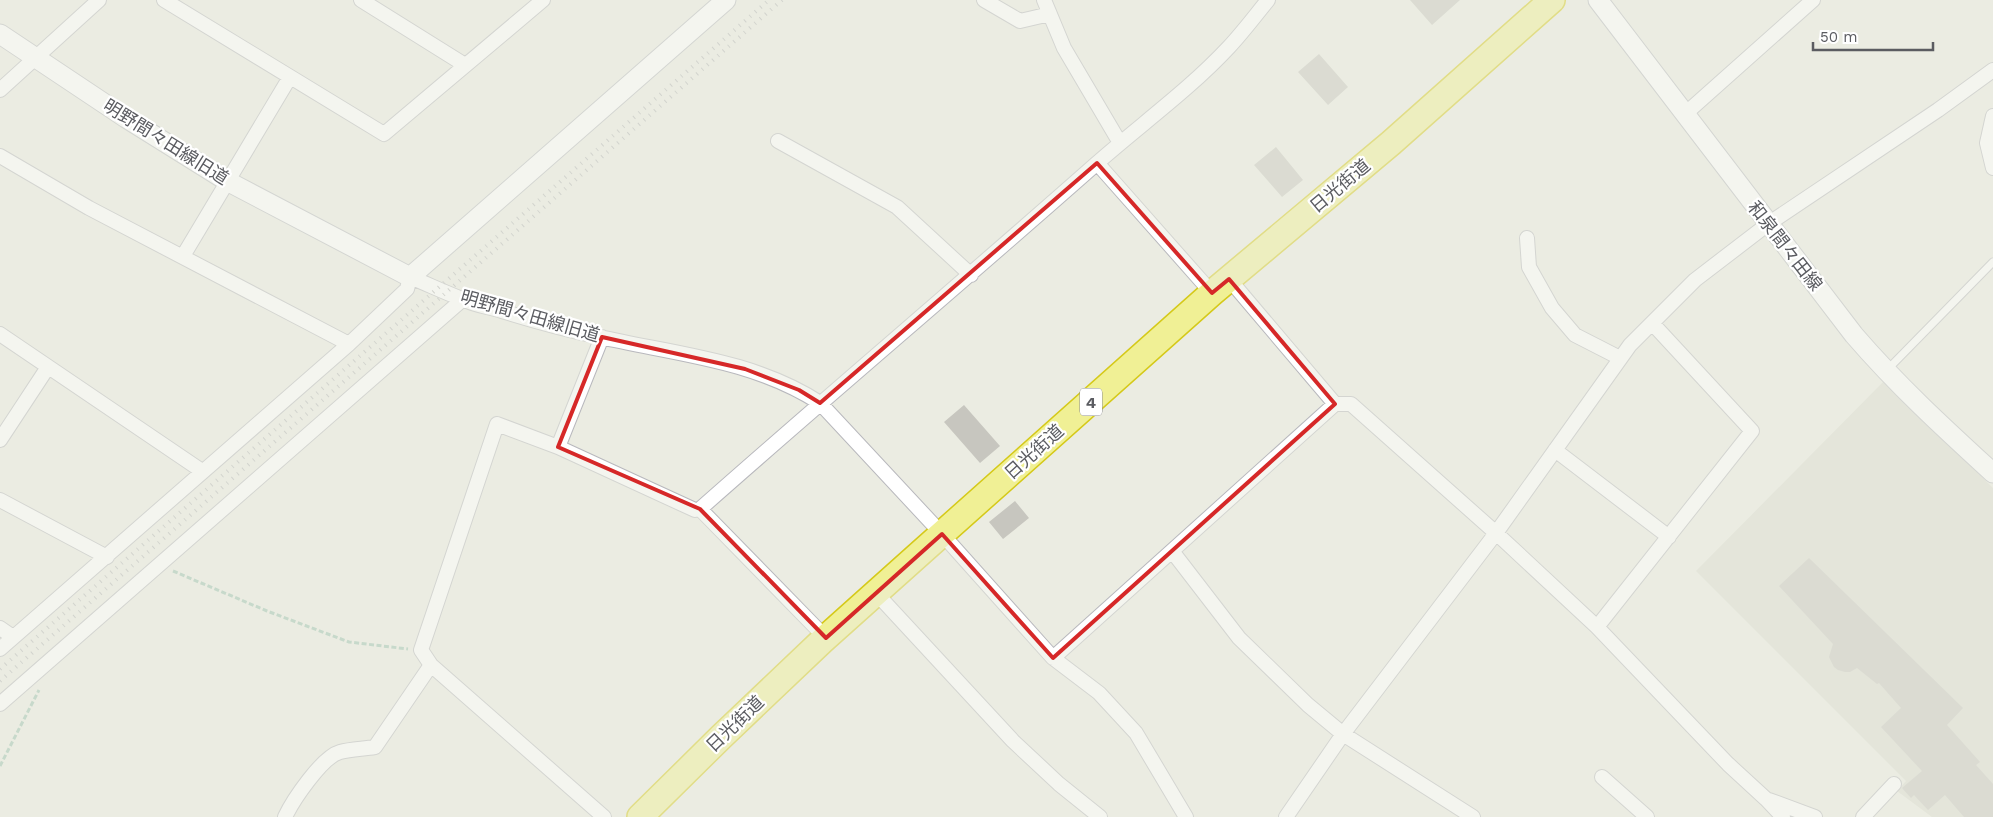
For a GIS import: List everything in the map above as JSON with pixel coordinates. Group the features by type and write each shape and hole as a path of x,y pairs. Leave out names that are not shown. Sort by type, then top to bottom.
{"highway":[{"name":"日光街道","path":"640,817 721,737 876,593 1220,286 1391,143 1552,0"}],"street":[{"path":"0,90 99,0"},
{"path":"164,0 384,134 543,0"},
{"path":"361,0 465,65"},
{"path":"0,649 350,344 407,289 410,277 726,0"},
{"path":"984,0 1020,21 1050,14"},
{"path":"1044,0 1064,48 1120,143"},
{"path":"604,817 431,665 421,650 497,424 558,447 695,510 700,509 1176,96 1228,48 1268,0"},
{"name":"和泉間々田線","path":"1598,0 1854,336 1886,371 1993,473"},
{"path":"1685,114 1813,0"},
{"name":"明野間々田線旧道","path":"0,34 126,118 227,181 410,277 462,300 546,324 698,356 745,369 799,390 820,403 942,534 1053,658 1099,693 1136,733 1186,817"},
{"path":"1286,817 1342,734 1496,533 1630,345 1695,280 1768,224 1938,110 1993,70"},
{"path":"183,256 290,77"},
{"path":"1993,117 1987,143 1993,168"},
{"path":"778,141 897,207 971,275"},
{"path":"0,156 89,208 350,344"},
{"path":"1097,163 1335,404"},
{"path":"1527,238 1529,267 1552,308 1575,335 1620,358"},
{"path":"0,704 462,300"},
{"path":"1597,627 1752,431 1652,322"},
{"path":"0,334 202,471"},
{"path":"558,447 602,337"},
{"path":"0,440 48,367"},
{"path":"1053,658 1335,404 1351,404 1496,533 1597,627 1728,764 1766,799 1782,817"},
{"path":"1554,450 1668,537"},
{"path":"0,500 107,557"},
{"path":"700,509 826,638"},
{"path":"1172,551 1239,638 1308,705 1342,734 1473,817"},
{"path":"876,593 1013,741 1059,784 1100,817"},
{"path":"0,628 13,637"},
{"path":"285,817 325,760 338,752 375,747 431,665"},
{"path":"1602,777 1647,817"},
{"path":"1863,817 1894,784"},
{"path":"1766,799 1815,817"}],"lane":[{"path":"1886,371 1993,262"}],"path":[{"path":"162,562 168,568 267,611 349,642 421,650"},
{"path":"0,766 50,668 45,664"}],"highlighted area":[{"path":"1097,163 1212,293 1229,279 1335,404 1053,658 942,534 826,638 700,509 558,447 602,337 745,369 799,390 820,403"}],"shaded area":[{"path":"1884,381 1993,488 1993,817 1932,817 1897,791 1906,781 1696,571"}],"building":[{"path":"1410,0 1460,0 1432,25"},
{"path":"1319,54 1348,87 1328,105 1298,72"},
{"path":"1276,147 1303,180 1282,197 1254,165"},
{"path":"964,405 1000,446 980,463 944,422"},
{"path":"1015,501 1029,518 1003,539 989,522"},
{"path":"1809,558 1963,708 1947,725 1980,762 1976,765 1993,784 1993,817 1964,817 1945,795 1928,810 1914,795 1911,798 1902,788 1922,771 1881,727 1901,708 1879,683 1877,684 1857,668 1850,672 1845,672 1834,667 1829,657 1833,644 1779,586"}],"railway":[{"path":"0,669 769,0"},
{"path":"0,681 782,0"}]}
